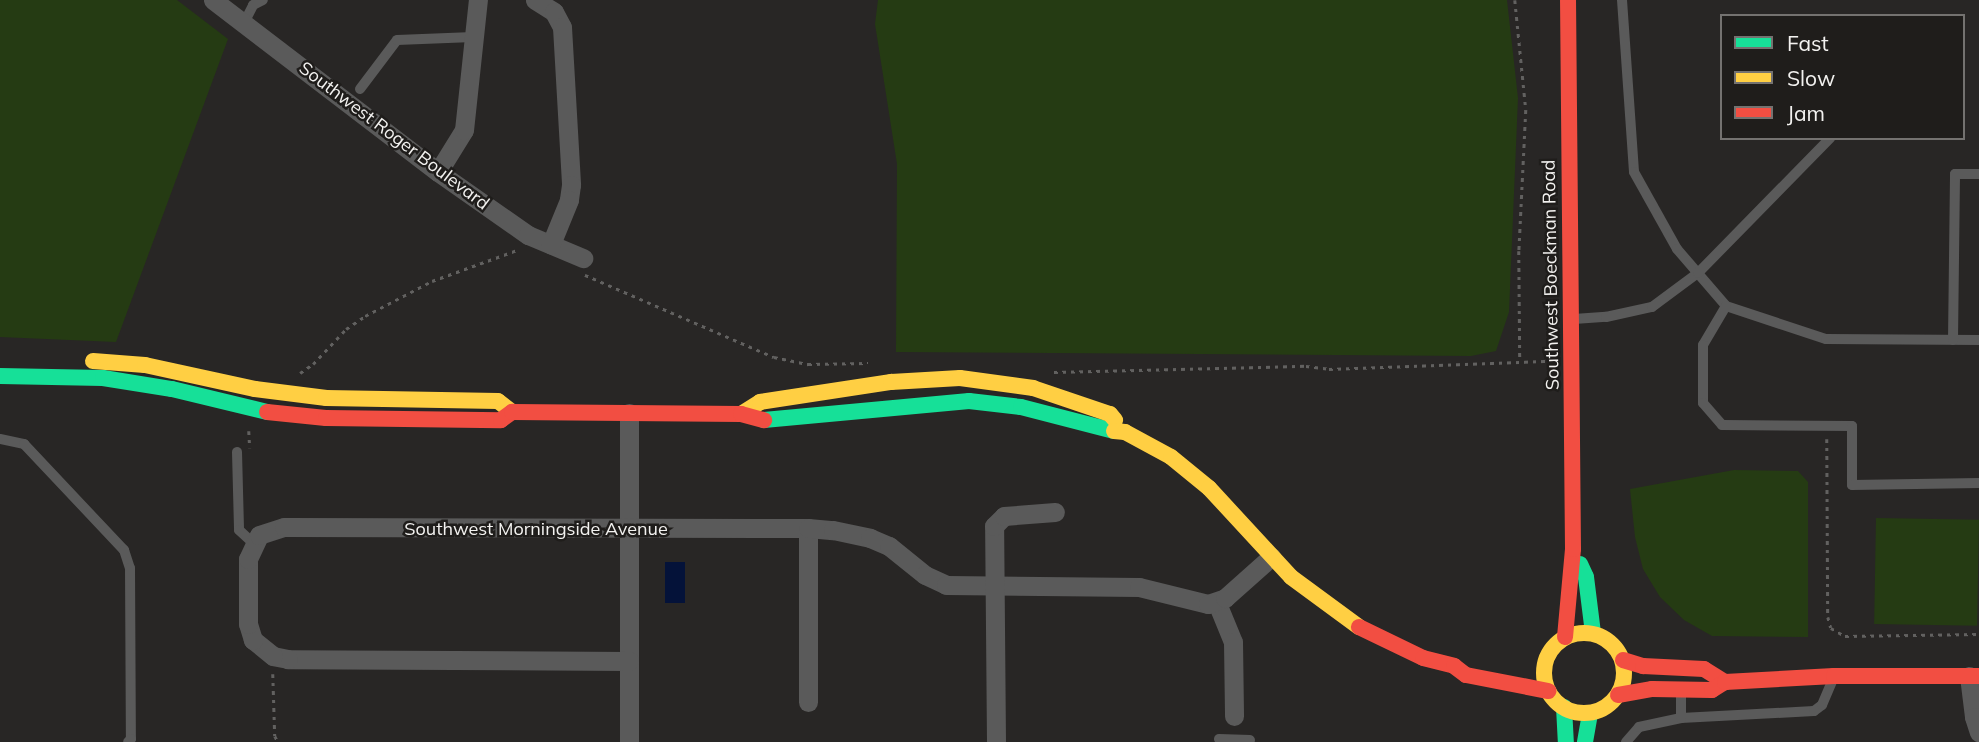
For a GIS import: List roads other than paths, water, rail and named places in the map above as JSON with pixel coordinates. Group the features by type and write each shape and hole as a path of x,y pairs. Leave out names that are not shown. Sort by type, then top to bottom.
{"main road":[{"name":"Southwest Boeckman Road","path":"1565,637 1573,549 1568,0"},
{"path":"10,359 145,365 278,393 326,398 498,401 512,412"},
{"path":"0,376 103,378 172,389 253,410 326,418 501,419 512,412 741,414 760,420 969,401 1021,407 1101,429 1125,432"},
{"path":"741,414 760,402 891,382 960,378 1033,388 1110,414 1125,432 1185,467 1291,578 1344,619 1411,653 1454,667 1466,676 1524,684 1548,691 1564,707 1574,712 1590,713 1606,707 1618,695 1625,672 1623,660 1611,643 1593,633 1579,632 1565,637 1553,647 1545,662 1548,691"},
{"name":"Southwest Boeckman Road","path":"1573,549 1586,577 1593,633"},
{"path":"1623,660 1643,667 1704,668 1726,682"},
{"path":"1525,664 1545,662"},
{"path":"1454,667 1497,664"},
{"path":"1618,695 1652,689 1712,690 1726,682 1834,676 1974,676"},
{"path":"1564,707 1566,742"},
{"path":"1585,742 1590,713"}],"street":[{"name":"Southwest Roger Boulevard","path":"214,0 438,172 528,234 551,244 583,266"},
{"path":"438,172 464,130 470,104 473,37 478,0"},
{"path":"535,0 554,12 562,27 571,185 569,200 551,244"},
{"path":"629,413 629,742"},
{"path":"996,742 994,526 998,519 1017,513 1055,512"},
{"name":"Southwest Morningside Avenue","path":"253,543 271,529 284,527 808,528 870,538 889,546 925,575 946,585 1139,587 1208,604 1217,603"},
{"path":"808,528 808,702"},
{"path":"253,543 248,559 248,624 253,639 273,656 288,659 629,661"},
{"path":"1234,716 1233,642 1217,603 1271,557"},
{"path":"1974,676 1979,732"}],"lane":[{"path":"244,23 253,5 264,0"},
{"path":"1622,0 1634,172 1676,249 1726,306 1826,339 1979,340"},
{"path":"360,89 397,40 473,37"},
{"path":"1571,319 1606,317 1652,307 1698,273 1828,140"},
{"path":"1953,340 1955,174 1979,174"},
{"path":"1726,306 1703,345 1703,403 1722,425 1852,426 1852,485 1979,483"},
{"path":"0,439 24,444 124,550 130,568 131,739 128,742"},
{"path":"237,452 239,530 253,543"},
{"path":"1626,742 1639,727 1681,718 1814,711 1822,705 1834,676"},
{"path":"1681,689 1681,718"},
{"path":"1234,716 1234,739"},
{"path":"1219,739 1250,740"}],"water":[{"path":"665,562 685,562 685,603 665,603"}]}
